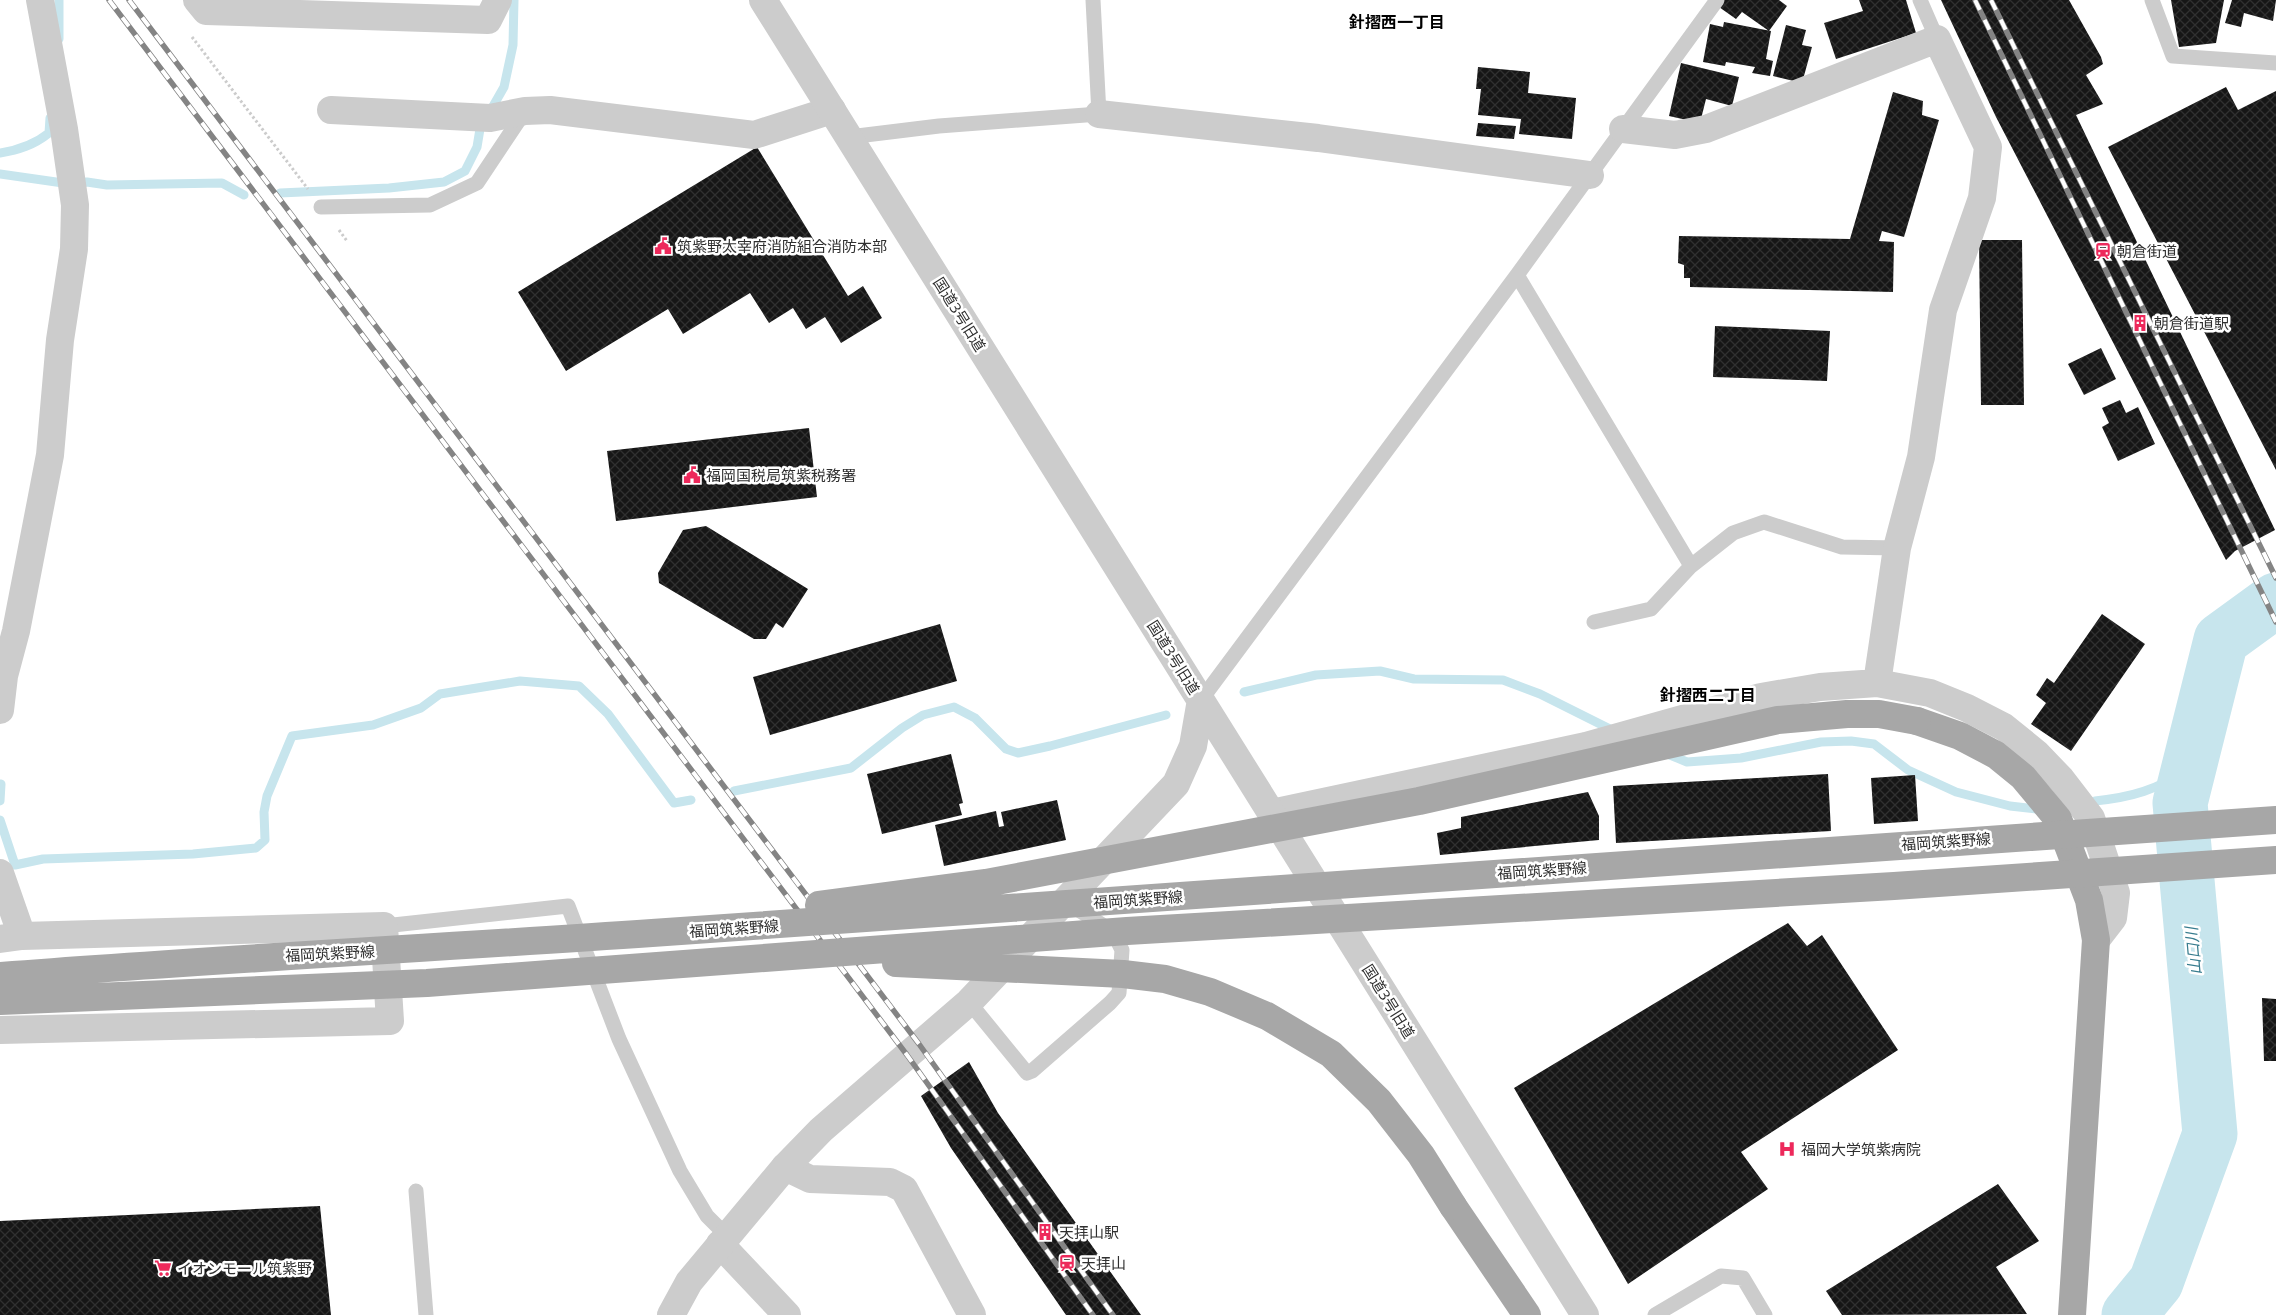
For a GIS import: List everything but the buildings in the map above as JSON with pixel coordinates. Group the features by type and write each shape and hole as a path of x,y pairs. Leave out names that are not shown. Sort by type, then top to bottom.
{"main road":[{"path":"647,934 827,903 986,882 1167,850 1419,801 1778,720 1847,714 1878,714 1917,721 1960,736 1996,755 2023,777 2058,818 2089,900 2096,940 2072,1315"},
{"name":"福岡筑紫野線","path":"0,976 216,959 647,934 2276,820"},
{"name":"福岡筑紫野線","path":"0,1001 427,983 1128,931 1894,886 2276,860"},
{"path":"784,957 1123,974 1165,979 1210,992 1267,1016 1331,1054 1378,1101 1421,1155 1527,1315"}],"street":[{"path":"0,710 8,630 50,456 60,340 74,249 75,205 64,129 40,0"},
{"path":"197,0 206,11 488,20 498,0"},
{"name":"国道3号旧道","path":"763,0 1585,1315"},
{"path":"1623,129 1675,134 1706,129 1937,39 1988,147 1982,198 1943,310 1921,457 1897,548 1877,684"},
{"path":"331,110 490,118 525,111 550,110 754,134 832,110"},
{"path":"1098,114 1318,138 1590,175"},
{"path":"1272,814 1586,746 1762,697 1820,687 1877,684 1930,693 1967,708 2004,727 2036,752 2061,780 2091,818 2116,893 2113,918 2096,940"},
{"path":"671,1315 689,1282 785,1167 821,1130 969,1002 1176,784 1193,746 1201,700"},
{"path":"0,873 11,937 384,926 390,1021 0,1030"},
{"path":"785,1167 810,1179 890,1182 904,1189 972,1315"},
{"path":"723,1240 787,1315"}],"lane":[{"path":"849,136 939,126 1098,114 1093,0"},
{"path":"1201,700 1517,275 1717,0"},
{"path":"1920,0 1937,39"},
{"path":"2152,0 2173,56 2276,63"},
{"path":"321,207 430,205 454,194 477,183 525,111"},
{"path":"1517,275 1691,566"},
{"path":"1594,622 1651,609 1691,566 1733,533 1764,522 1842,547 1897,548"},
{"path":"969,1002 1027,1073 1032,1072 1115,998 1119,993 1121,983 1122,950 1116,938 1101,924 1064,901"},
{"path":"384,926 568,906 619,1039 680,1171 723,1240"},
{"path":"416,1191 426,1315"},
{"path":"1655,1315 1721,1276 1743,1278 1764,1315"}],"path":[{"path":"191,36 347,241"}],"waterway":[{"path":"59,0 59,39"},
{"path":"280,193 389,188 444,182 465,171 477,147 480,129 504,87 513,45 514,0"},
{"path":"0,153 38,141 49,133 50,118"},
{"path":"0,174 63,183 87,182 107,185 222,183 244,195"},
{"name":"山口川","path":"2129,1315 2156,1282 2210,1134 2180,803 2221,640 2276,600"},
{"path":"1244,692 1316,675 1380,671 1414,679 1503,680 1540,694 1614,731"},
{"path":"0,820 15,865 43,859 193,854 256,848 265,840 264,812 267,796 292,736 373,725 421,708 440,694 520,681 579,686 608,714 674,803 691,800"},
{"path":"734,791 851,768 902,728 923,715 954,707 975,718 1006,749 1018,753 1166,715"},
{"path":"1665,753 1687,762 1741,758 1821,742 1851,741 1874,744 1908,770 1956,792 2010,806 2036,809"},
{"path":"2095,801 2133,795 2166,782 2188,769"},
{"path":"0,801 1,784"}],"railway":[{"path":"109,0 907,1055 1093,1315"},
{"path":"129,0 919,1044 1113,1315"},
{"path":"1975,0 2276,622"},
{"path":"1991,0 2276,578"}],"place":[{"name":"筑紫野太宰府消防組合消防本部","path":"663,246"},
{"name":"朝倉街道","path":"2103,251"},
{"name":"朝倉街道駅","path":"2140,323"},
{"name":"福岡国税局筑紫税務署","path":"692,475"},
{"name":"福岡大学筑紫病院","path":"1787,1149"},
{"name":"天拝山駅","path":"1045,1232"},
{"name":"天拝山","path":"1067,1263"},
{"name":"イオンモール筑紫野","path":"163,1268"}],"district":[{"name":"針摺西一丁目","path":"1397,22"},
{"name":"針摺西二丁目","path":"1708,695"}]}
